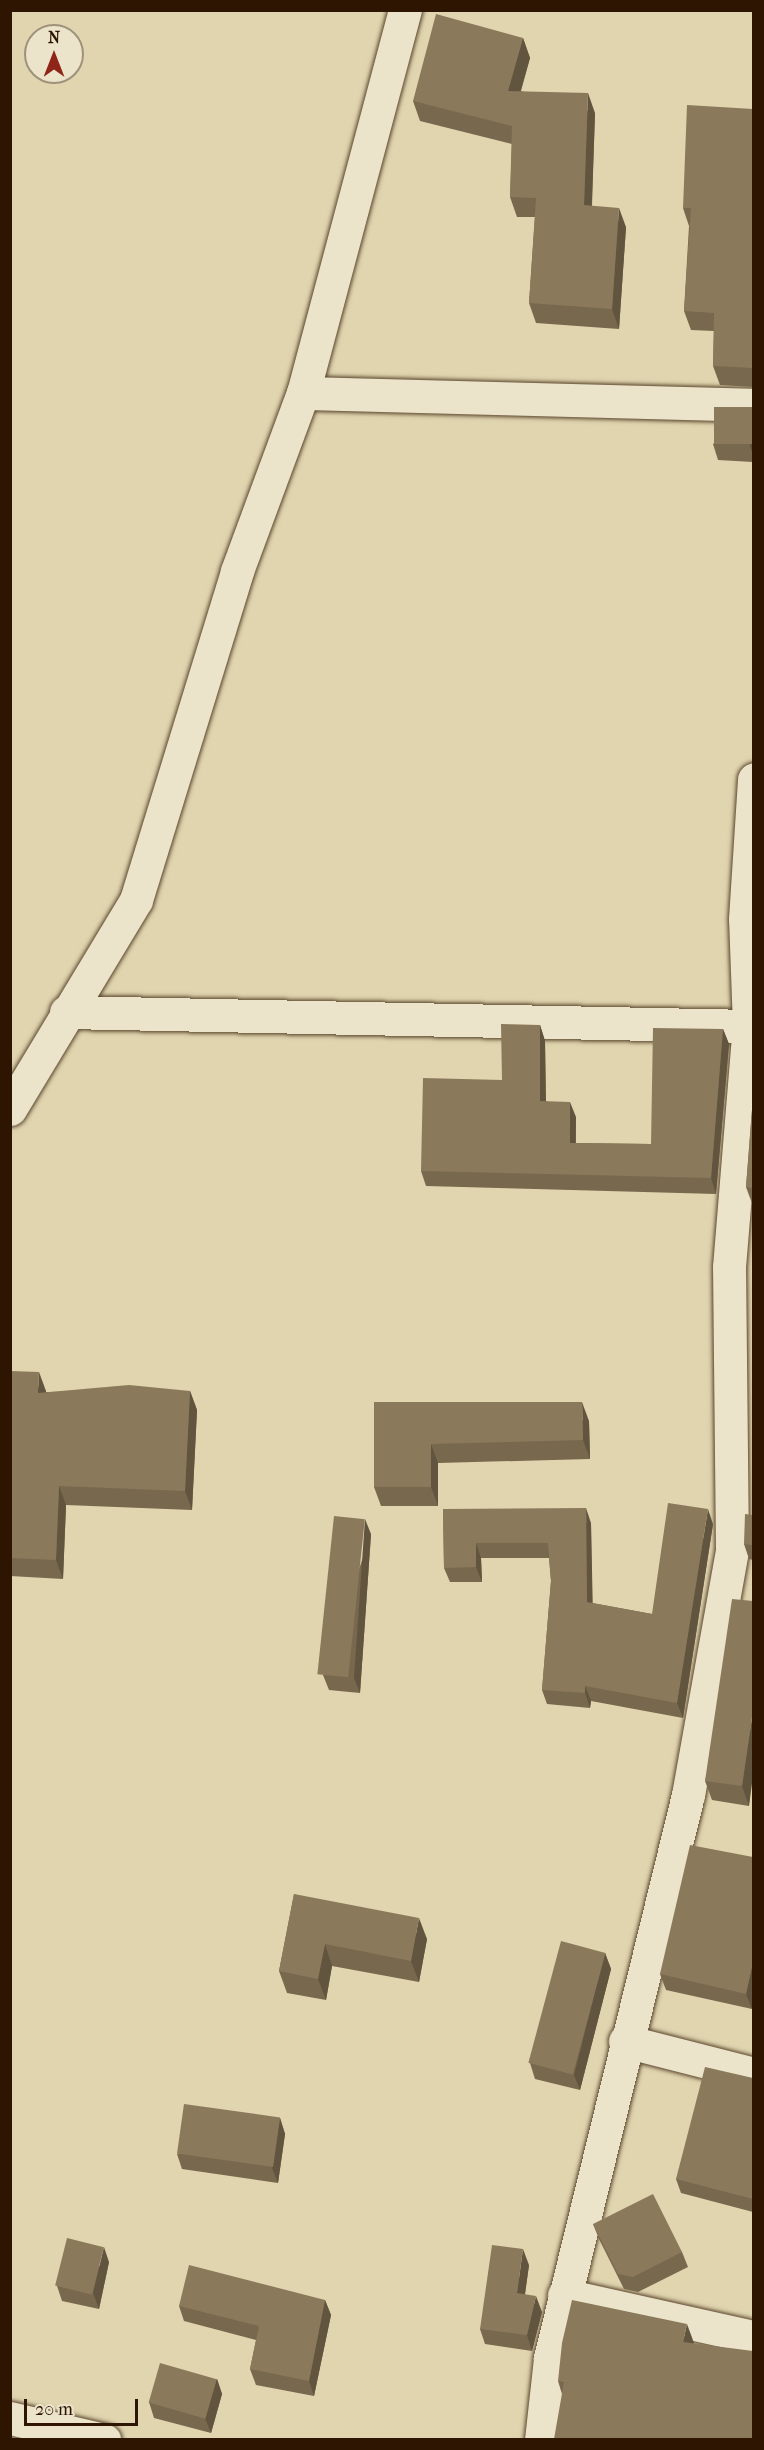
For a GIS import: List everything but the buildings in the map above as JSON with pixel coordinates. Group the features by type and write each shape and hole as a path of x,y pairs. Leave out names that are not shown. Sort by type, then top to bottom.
{"street":[{"path":"10,1109 135,900 237,571 303,393 405,10"},
{"path":"303,393 753,405"},
{"path":"541,2439 550,2358 564,2295 625,2041 688,1795 732,1550 749,1026 753,778"},
{"path":"66,1012 749,1026"},
{"path":"625,2041 753,2074"},
{"path":"564,2295 753,2337"},
{"path":"10,2418 104,2439"}]}
